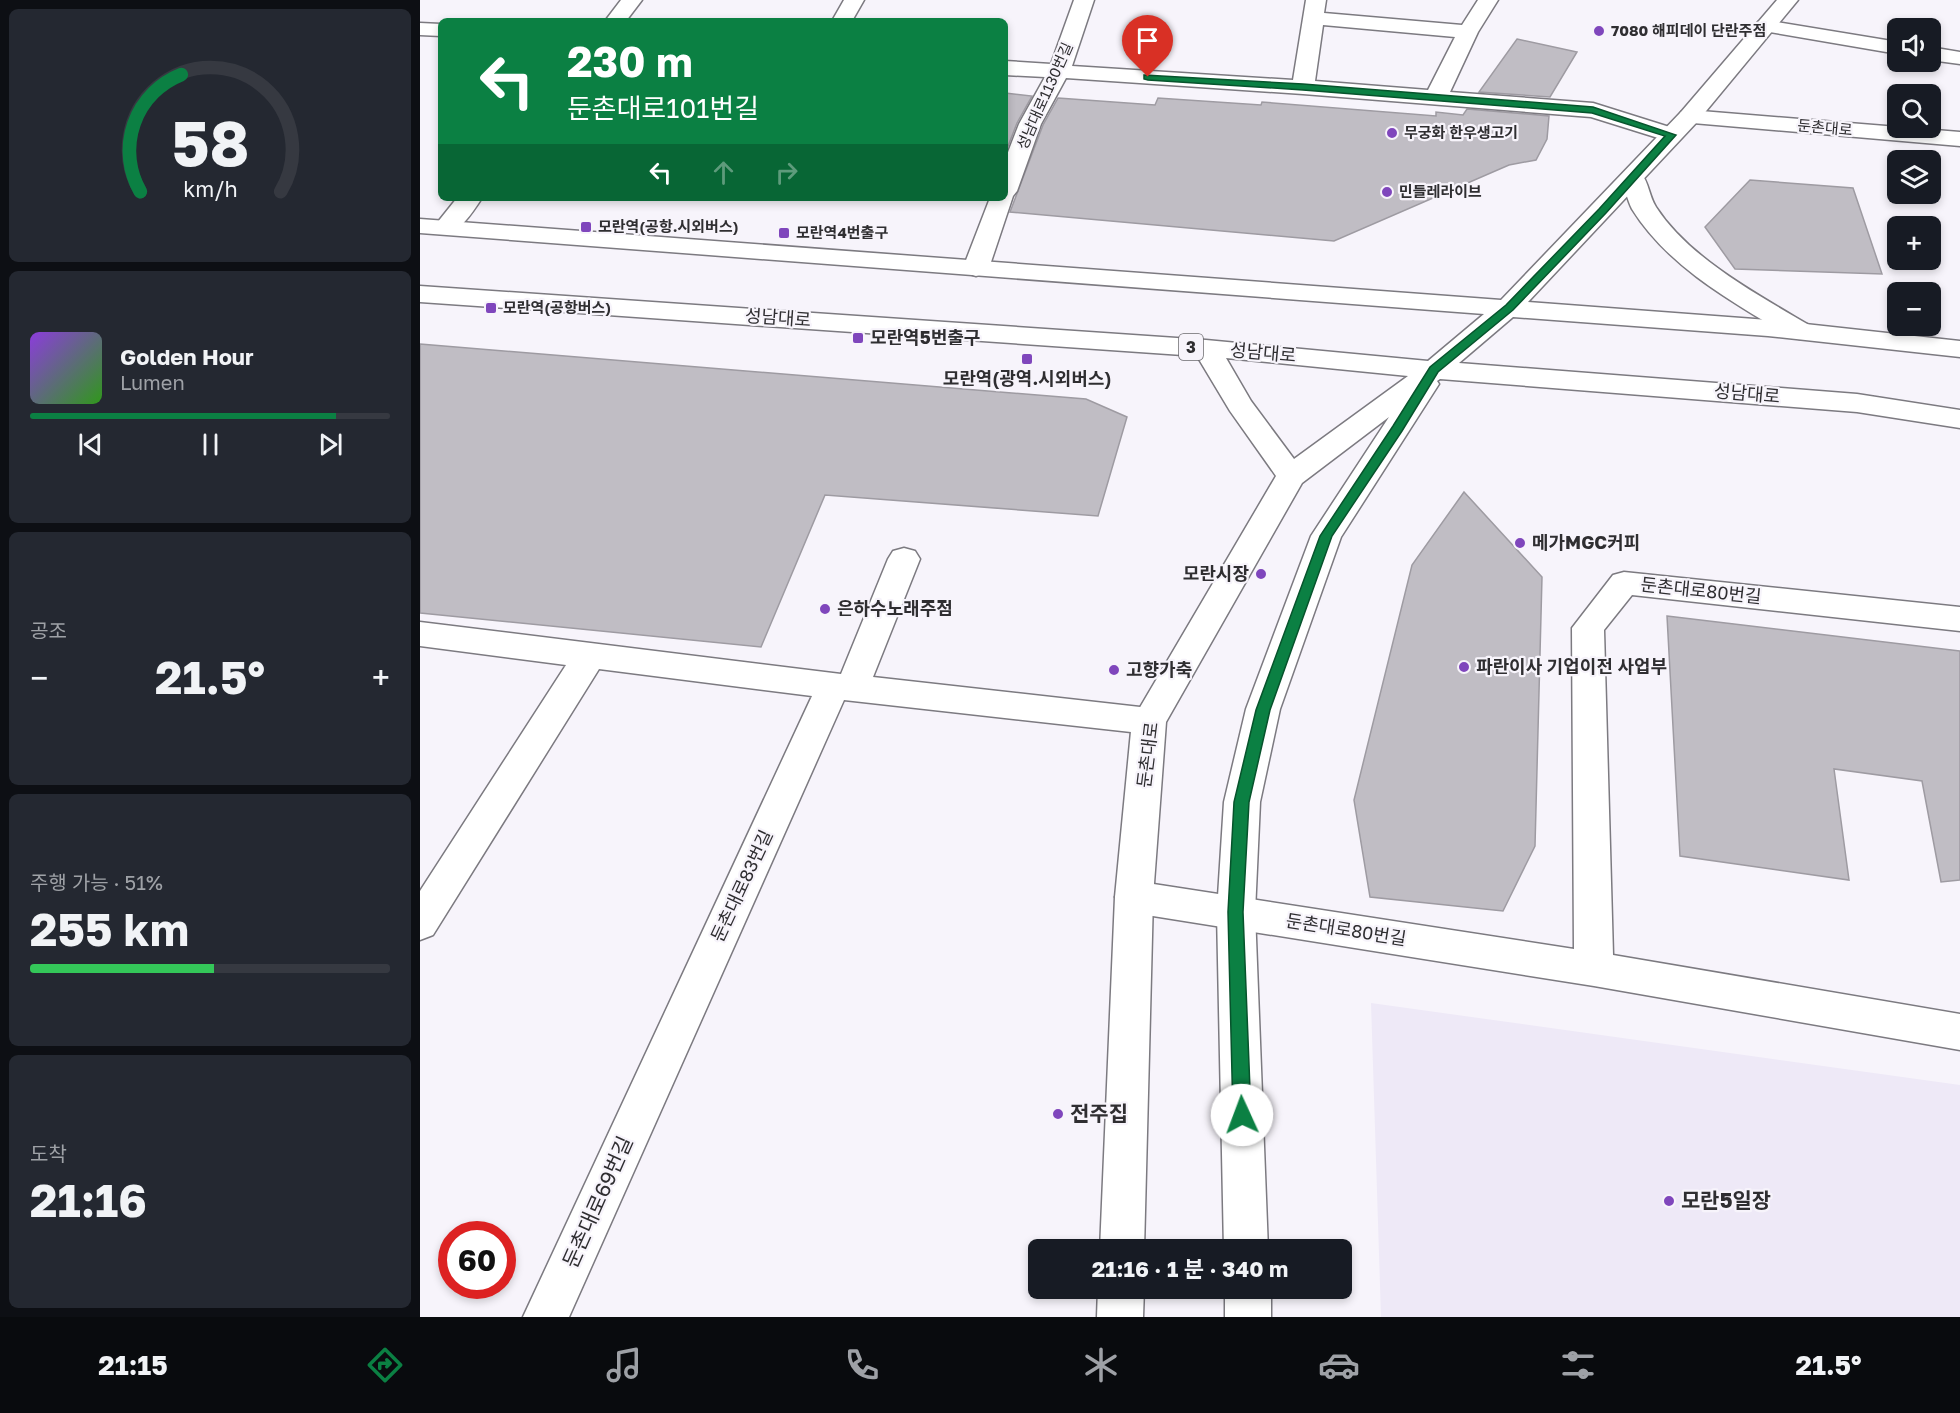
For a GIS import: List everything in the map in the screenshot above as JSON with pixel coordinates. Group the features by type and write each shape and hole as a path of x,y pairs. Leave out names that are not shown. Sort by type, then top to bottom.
{"main road":[{"path":"617,18 632,0"},
{"path":"844,18 854,0"},
{"name":"성남대로1130번길","path":"1008,183 1030,124 1059,72 1084,0"},
{"path":"1436,97 1468,32 1488,0"},
{"name":"둔촌대로","path":"1122,1239 1134,897 1149,720 1291,476 1434,370 1509,308 1689,117 1788,0"},
{"path":"1303,87 1315,9 1468,32"},
{"path":"1765,26 1887,46"},
{"path":"420,29 438,30"},
{"path":"1941,55 1960,58"},
{"path":"1008,68 1303,87 1593,110 1671,135"},
{"name":"둔촌대로","path":"1689,117 1960,139"},
{"path":"1633,178 1646,210 1669,237 1723,283 1800,331"},
{"path":"432,227 466,201"},
{"path":"976,268 1001,201"},
{"path":"432,227 1800,331 1960,348"},
{"name":"성남대로","path":"420,294 1206,348 1434,370 1857,403 1960,419"},
{"path":"1206,348 1240,405 1291,476"},
{"name":"둔촌대로","path":"1246,1239 1236,912 1242,802 1261,721 1326,536 1434,370"},
{"path":"1857,403 1960,442"},
{"name":"둔촌대로83번길","path":"651,1087 904,559"},
{"name":"둔촌대로80번길","path":"1594,969 1588,628 1624,582 1960,619"},
{"path":"420,634 843,687 1149,720"},
{"path":"429,908 590,655"},
{"name":"둔촌대로80번길","path":"1134,897 1594,969 1960,1032"},
{"name":"둔촌대로69번길","path":"546,1317 651,1087"},
{"path":"1120,1317 1121,1299"},
{"path":"1248,1299 1248,1317"}],"shaded area":[{"name":"모란5일장","path":"1371,1003 1960,1085 1960,1317 1381,1317"}],"building":[{"path":"1517,39 1577,52 1550,97 1479,92"},
{"path":"1008,93 1032,96 1017,123 1008,146"},
{"path":"1058,98 1155,105 1158,98 1261,105 1262,102 1436,116 1436,112 1463,115 1467,109 1549,116 1547,139 1536,160 1509,165 1334,241 1010,212 1043,125"},
{"path":"1750,180 1853,188 1882,274 1735,269 1705,227"},
{"path":"420,344 1086,399 1127,417 1098,516 825,495 761,647 420,613"},
{"path":"1464,492 1542,577 1535,846 1503,911 1370,897 1354,800 1412,565"},
{"path":"1667,616 1960,651 1960,880 1941,882 1922,781 1834,769 1849,880 1680,856"}],"place":[{"name":"7080 해피데이 단란주점","path":"1599,31"},
{"name":"무궁화 한우생고기","path":"1392,133"},
{"name":"민들레라이브","path":"1387,192"},
{"name":"모란역(공항.시외버스)","path":"586,227"},
{"name":"모란역4번출구","path":"784,233"},
{"name":"모란역(공항버스)","path":"491,308"},
{"name":"모란역5번출구","path":"858,338"},
{"name":"모란역(광역.시외버스)","path":"1027,359"},
{"name":"메가MGC커피","path":"1520,543"},
{"name":"모란시장","path":"1261,574"},
{"name":"은하수노래주점","path":"825,609"},
{"name":"파란이사 기업이전 사업부","path":"1464,667"},
{"name":"고향가축","path":"1114,670"},
{"name":"전주집","path":"1058,1114"},
{"name":"모란5일장","path":"1669,1201"}],"route":[{"path":"1148,77 1593,110 1671,135 1603,211 1509,308 1434,370 1326,536 1263,710 1242,802 1236,912 1242,1115"}]}
